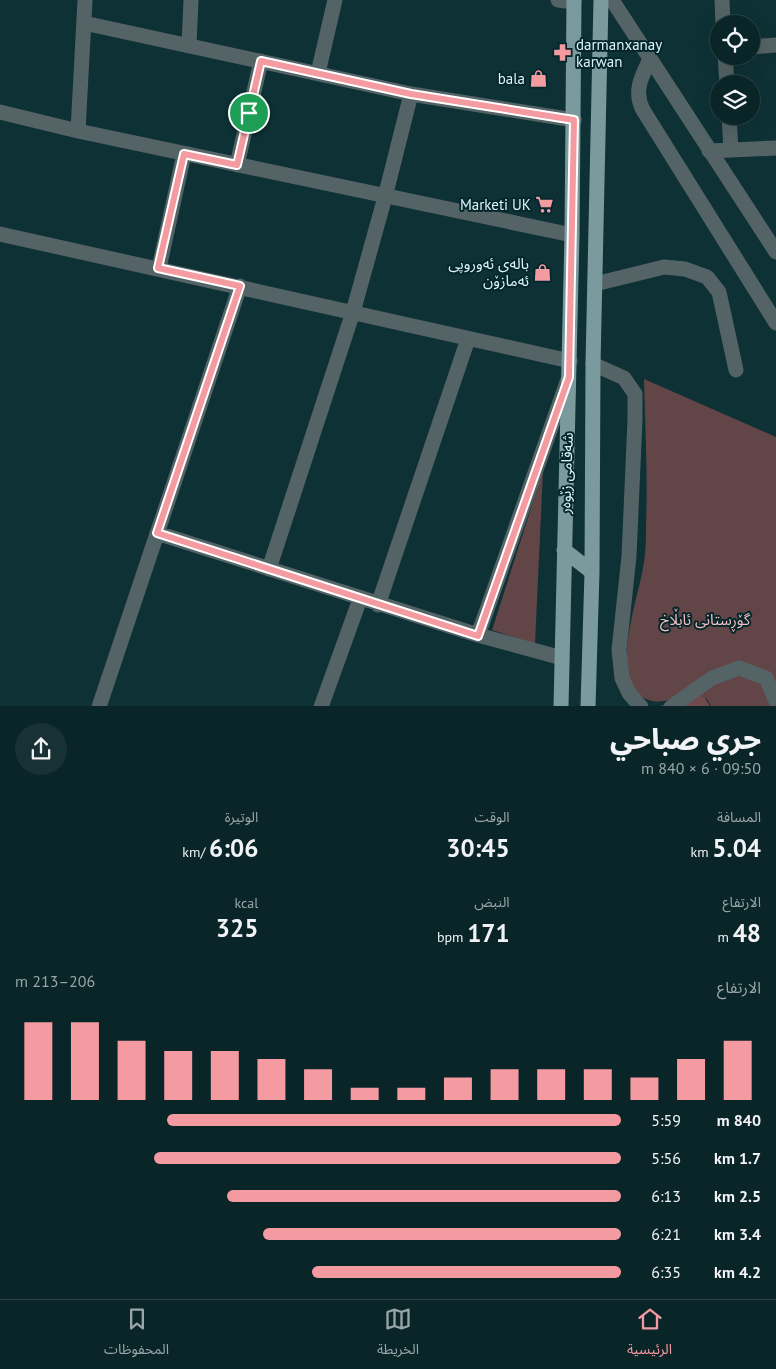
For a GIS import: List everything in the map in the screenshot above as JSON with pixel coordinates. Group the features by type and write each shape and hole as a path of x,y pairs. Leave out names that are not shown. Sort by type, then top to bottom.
{"main road":[{"name":"شەقامی زێوەر","path":"588,706 592,572 594,284 601,0"},
{"name":"شەقامی زێوەر","path":"561,706 570,361 574,1"},
{"path":"564,550 592,572"}],"street":[{"path":"78,131 85,0"},
{"path":"188,46 190,0"},
{"path":"318,73 336,0"},
{"path":"558,0 574,1"},
{"path":"612,0 776,252"},
{"path":"722,0 723,15"},
{"path":"84,23 411,94 574,120"},
{"path":"760,46 776,45"},
{"path":"650,58 639,83 640,103 776,323"},
{"path":"237,165 261,61"},
{"path":"269,569 353,312 411,94"},
{"path":"0,112 184,154 572,235"},
{"path":"730,125 731,150"},
{"path":"710,151 776,148"},
{"path":"158,268 184,154"},
{"path":"759,226 776,234"},
{"path":"0,234 570,361"},
{"path":"594,284 664,267 685,269 707,277 720,292 736,370"},
{"path":"99,706 240,286"},
{"path":"378,604 468,339"},
{"path":"593,364 624,378 634,394 635,420 629,556 619,650 622,678 629,693 642,706"},
{"path":"478,636 569,377"},
{"path":"157,533 478,636 562,658"},
{"path":"327,705 360,599"},
{"path":"671,706 712,678 739,668 766,678 776,701"}],"green space":[{"name":"گۆڕستانی ئابڵاخ","path":"644,379 776,437 776,706 711,706 707,699 689,689 668,700 648,700 635,692 629,679 627,646 646,543 647,469"},
{"path":"543,471 535,644 492,630"}],"shaded area":[{"path":"689,689 705,698 710,706 661,706 678,698"}],"place":[{"name":"darmanxanay karwan","path":"562,53"},
{"name":"bala","path":"539,78"},
{"name":"Marketi UK","path":"545,204"},
{"name":"بالەی ئەوروپی ئەمازۆن","path":"543,272"}],"route":[{"path":"261,61 411,94 574,120 569,377 478,636 157,533 240,286 158,268 184,154 237,165 249,113 261,61"}]}
